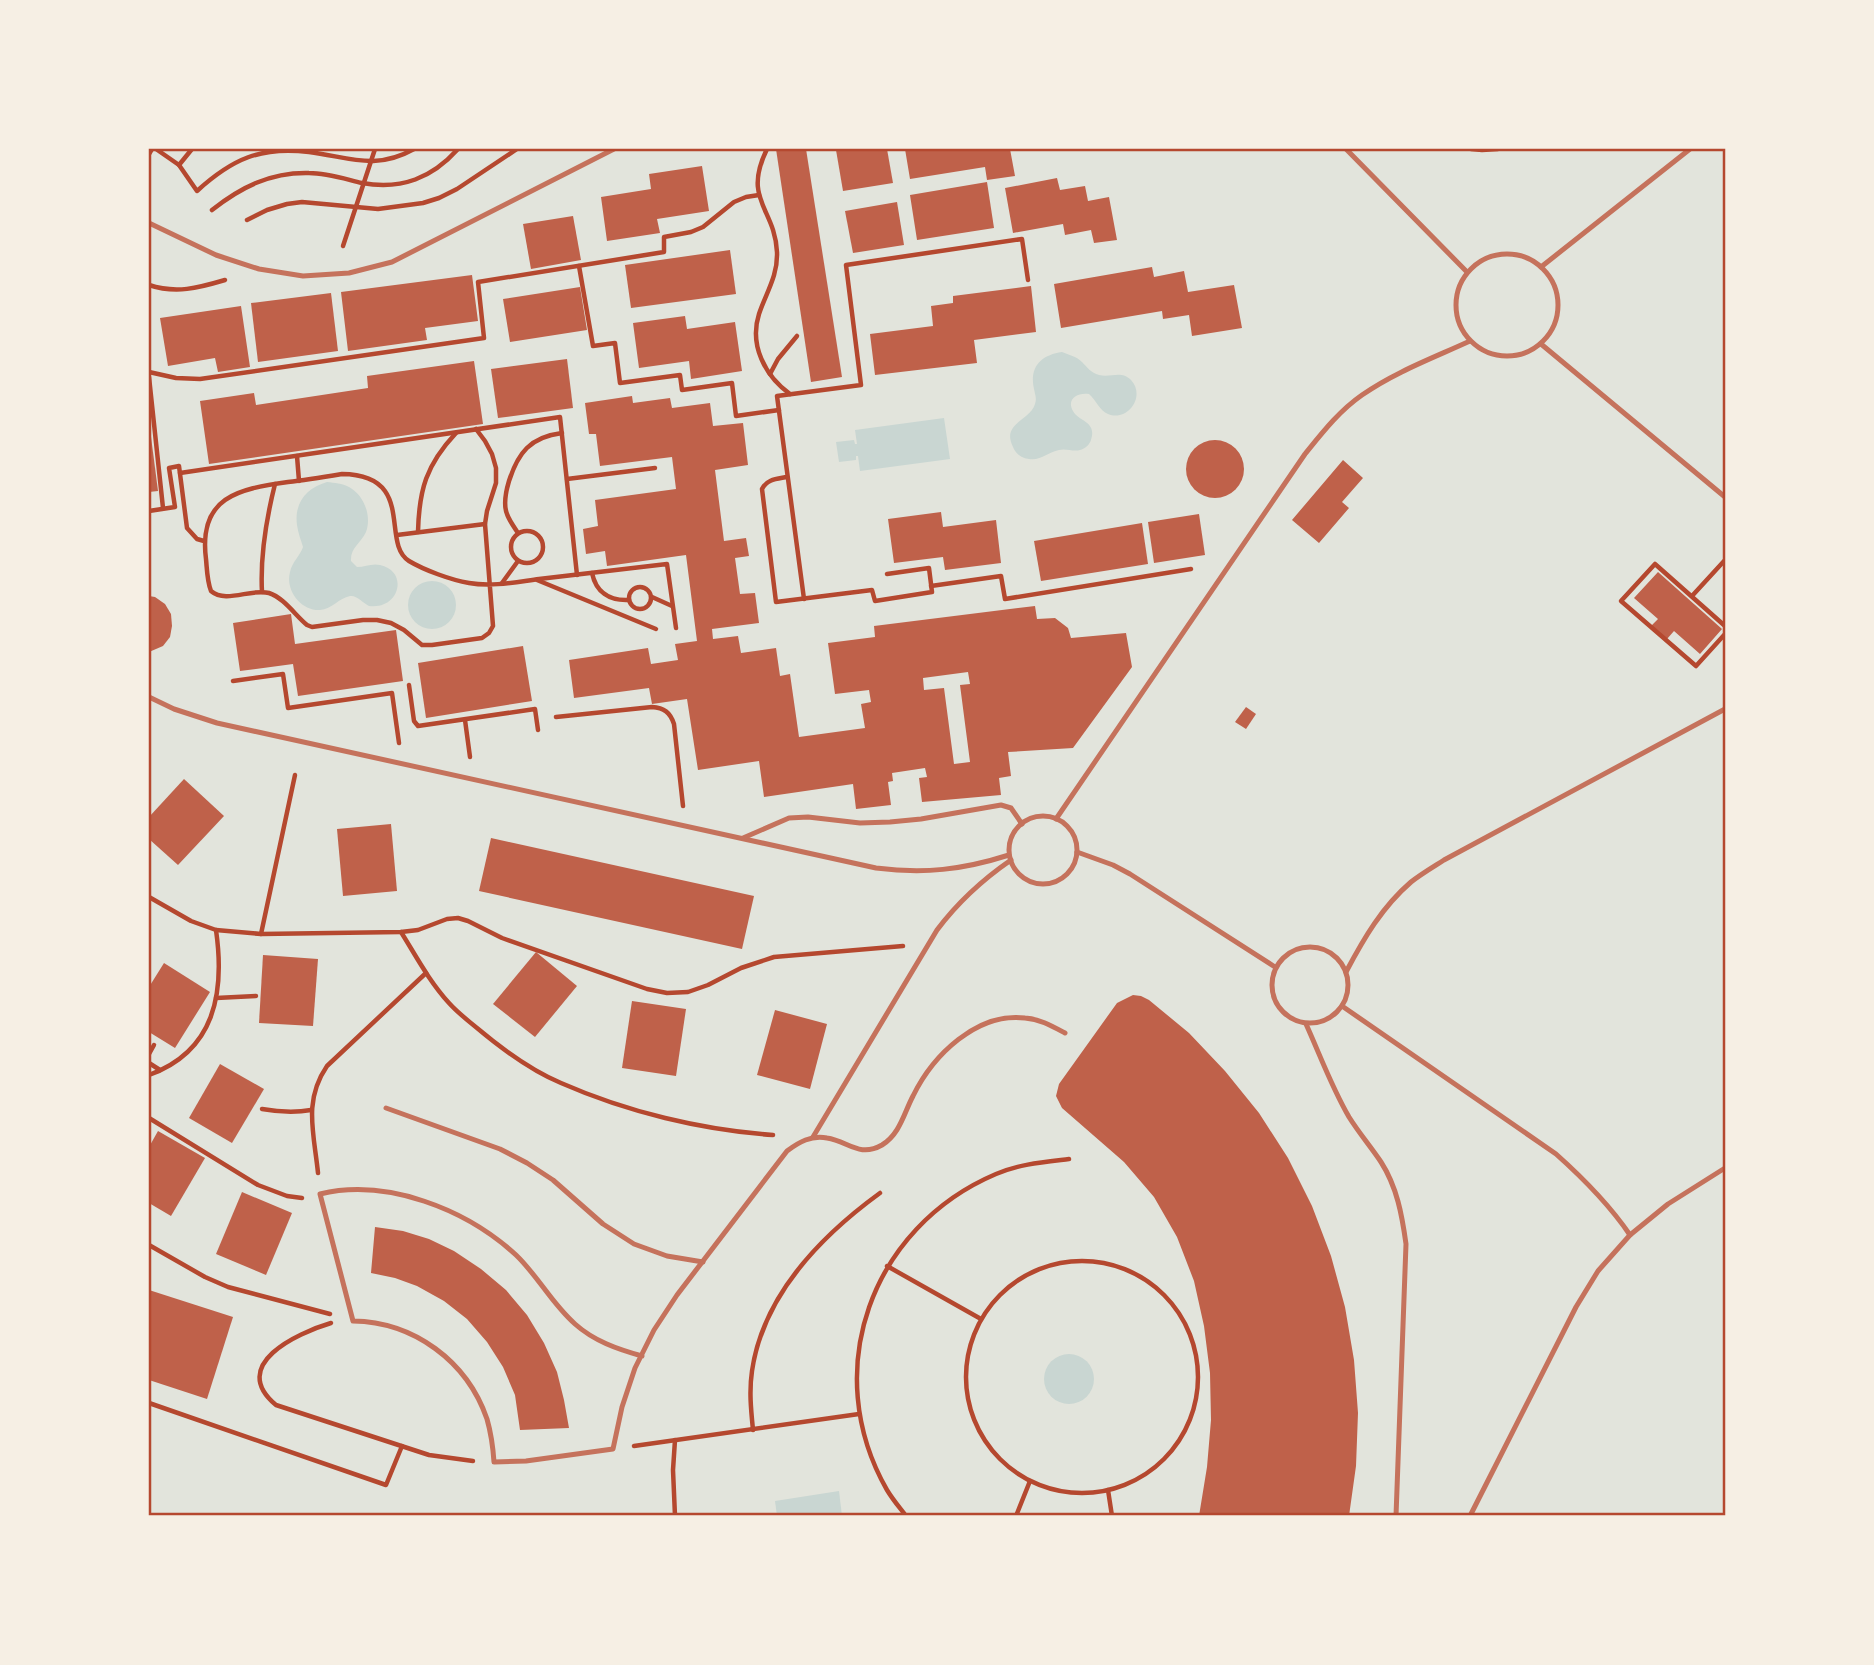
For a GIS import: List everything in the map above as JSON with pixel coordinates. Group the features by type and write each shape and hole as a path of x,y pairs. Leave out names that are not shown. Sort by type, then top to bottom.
{"lane":[{"path":"149,223 216,255 259,270 303,276 349,273 392,262 614,149"},
{"path":"1346,149 1467,272"},
{"path":"1541,267 1690,149"},
{"path":"1503,254 1517,255 1541,267 1555,287 1558,312 1541,344 1517,356 1504,357 1479,349 1461,328 1455,314 1459,285 1467,272 1477,263 1503,254"},
{"path":"1056,819 1321,433 1350,405 1383,382 1470,341"},
{"path":"1541,344 1725,497"},
{"path":"149,697 174,709 217,723 876,868 930,872 1010,858"},
{"path":"1346,972 1385,907 1413,881 1444,860 1725,709"},
{"path":"742,838 789,818 808,817 860,823 890,822 1001,805 1011,807 1022,824"},
{"path":"1033,818 1056,819 1072,832 1077,852 1074,864 1059,881 1047,884 1024,879 1016,871 1010,858 1010,843 1014,832 1033,818"},
{"path":"1077,852 1113,864 1275,967"},
{"path":"813,1138 928,944 952,909 1010,858"},
{"path":"1312,947 1326,951 1339,960 1346,972 1347,995 1342,1006 1333,1016 1320,1022 1306,1024 1291,1019 1280,1010 1273,997 1271,982 1275,967 1284,956 1297,948 1312,947"},
{"path":"1342,1006 1556,1154 1586,1181 1630,1235"},
{"path":"642,1356 613,1348 575,1324 516,1255 474,1224 424,1202 398,1195 359,1189 320,1194 353,1321 376,1322 399,1328 428,1342 447,1358 464,1376 478,1397 487,1420 494,1462 527,1461 612,1449 635,1368 642,1356 654,1330 677,1294 787,1151 799,1142 813,1138 826,1138 861,1151 883,1145 899,1129 913,1094 926,1073 952,1045 981,1025 1002,1018 1024,1017 1046,1022 1065,1032"},
{"path":"1306,1024 1350,1118 1382,1164 1395,1189 1403,1216 1406,1244 1396,1516"},
{"path":"386,1108 518,1158 553,1180 603,1224 634,1244 667,1256 703,1262"},
{"path":"1470,1516 1576,1307 1598,1271 1630,1235 1668,1204 1725,1168"}],"path":[{"path":"149,154 154,149 179,165 197,191 236,162 259,153 284,150 370,162 405,154 414,149"},
{"path":"179,165 192,149"},
{"path":"343,246 375,149"},
{"path":"212,210 240,190 272,176 311,173 363,183 401,184 436,169 458,149"},
{"path":"247,220 287,204 317,203 378,209 401,207 439,198 517,149"},
{"path":"767,149 760,163 757,179 759,195 774,232 776,271 758,317 756,332 761,361 778,386 791,394"},
{"path":"1471,149 1498,149"},
{"path":"163,508 149,375 200,379 484,338 478,282 664,252 664,237 691,232 714,219 734,202 759,195"},
{"path":"804,599 777,396 861,385 846,265 1022,239 1028,280"},
{"path":"579,266 593,346 615,343 620,383 680,375 682,390 732,383 736,416 779,410"},
{"path":"149,285 181,291 259,270"},
{"path":"769,375 797,336"},
{"path":"180,473 560,417 577,575"},
{"path":"476,429 492,454 496,468 496,483 485,524 489,585 493,626 482,638 422,645 404,630 377,620 312,627 280,598 271,594 262,592 223,596 214,594 209,587 204,541 206,525 215,510 227,498 242,490 354,474 376,483 391,501 400,553 407,559 457,581 489,585 667,564 676,628"},
{"path":"418,532 420,496 425,479 443,447 456,433"},
{"path":"518,533 505,507 506,490 516,461 535,441 562,433"},
{"path":"296,456 299,481"},
{"path":"149,511 175,507 169,468 179,466 187,528 197,539 204,541"},
{"path":"566,479 655,468"},
{"path":"788,477 769,481 762,489 776,602 872,590 875,601 932,592 929,568 887,574"},
{"path":"262,592 262,546 275,484"},
{"path":"397,535 485,524"},
{"path":"533,531 543,543 543,551 533,563 518,561 510,551 510,544 518,533 533,531"},
{"path":"1692,596 1725,560"},
{"path":"502,583 518,561"},
{"path":"1725,626 1654,564 1621,601 1696,667 1725,634"},
{"path":"932,586 1001,576 1005,599 1191,569"},
{"path":"592,573 594,581 604,594 620,600 629,600"},
{"path":"536,579 656,629"},
{"path":"635,587 649,590 652,597 645,609 632,606 629,600 630,592 635,587"},
{"path":"652,597 673,606"},
{"path":"233,681 283,674 288,708 392,693 402,763"},
{"path":"409,685 414,721 418,726 535,709 537,730"},
{"path":"556,717 652,707 667,711 674,724 686,825"},
{"path":"466,720 473,779"},
{"path":"261,934 295,775"},
{"path":"149,897 191,921 216,930 261,934 401,932 418,930 447,919 458,918 502,938 647,989 667,993 688,992 741,968 774,957 928,944"},
{"path":"149,1075 174,1064 191,1050 212,1016 220,974 216,930"},
{"path":"401,932 426,973 451,1005 495,1043 526,1065 560,1083 660,1116 711,1127 775,1135"},
{"path":"149,1118 265,1189 303,1198 320,1194 311,1110 318,1079 327,1066 426,973"},
{"path":"216,998 256,996"},
{"path":"149,1054 153,1045"},
{"path":"149,1063 161,1070"},
{"path":"262,1109 279,1112 311,1110"},
{"path":"906,1516 888,1492 870,1454 859,1414 858,1363 864,1323 874,1293 887,1266 909,1236 935,1210 965,1189 998,1173 1033,1163 1069,1159"},
{"path":"752,1430 752,1371 758,1343 784,1290 828,1234 880,1193"},
{"path":"149,1245 205,1277 229,1287 353,1321"},
{"path":"1068,1262 1095,1262 1121,1268 1145,1280 1166,1297 1182,1318 1193,1343 1198,1369 1196,1396 1189,1422 1175,1446 1157,1465 1134,1480 1108,1490 1082,1493 1055,1489 1030,1481 1007,1466 989,1447 975,1423 967,1398 965,1371 970,1344 981,1320 997,1298 1018,1280 1041,1268 1068,1262"},
{"path":"887,1266 981,1320"},
{"path":"353,1321 311,1329 274,1350 264,1362 260,1374 266,1397 276,1405 429,1455 494,1462"},
{"path":"149,1403 386,1485 402,1446"},
{"path":"612,1449 859,1414"},
{"path":"675,1440 675,1516"},
{"path":"1016,1516 1030,1481"},
{"path":"1108,1490 1112,1516"}],"shaded area":[{"path":"149,149 1725,149 1725,1516 161,1516 149,1512"},
{"path":"1062,352 1077,358 1096,374 1127,377 1135,386 1136,400 1128,411 1115,415 1105,413 1089,394 1077,395 1072,400 1071,407 1092,429 1088,445 1075,451 1059,450 1037,459 1024,458 1014,449 1010,439 1013,427 1035,404 1033,374 1038,363 1048,356"},
{"path":"944,418 950,459 860,471 858,456 856,460 839,462 836,442 854,440 857,444 855,430"},
{"path":"327,482 349,487 359,495 365,506 368,526 352,553 351,561 357,567 380,565 395,574 397,589 394,596 380,606 369,606 350,596 324,609 313,609 301,603 292,592 290,572 303,547 297,525 298,509 308,492"},
{"path":"432,581 449,588 456,605 449,622 432,629 415,622 408,605 415,588"},
{"path":"1069,1354 1087,1361 1094,1379 1087,1397 1069,1404 1051,1397 1044,1379 1051,1361"},
{"path":"839,1491 842,1516 777,1516 775,1501"}],"building":[{"path":"776,149 806,149 842,377 811,382"},
{"path":"887,149 893,183 843,191 836,150"},
{"path":"905,149 1010,149 1015,176 987,180 985,167 910,179"},
{"path":"702,166 709,211 657,219 660,233 607,241 601,197 651,189 649,174"},
{"path":"1057,178 1060,190 1085,186 1088,201 1109,197 1117,240 1094,243 1091,230 1065,235 1063,224 1013,233 1005,188"},
{"path":"987,182 994,228 917,240 910,195"},
{"path":"897,202 904,245 853,253 845,211"},
{"path":"573,216 581,260 531,269 523,224"},
{"path":"730,250 736,294 631,308 625,265"},
{"path":"1152,267 1154,277 1184,271 1188,292 1234,285 1242,328 1192,336 1189,315 1163,319 1162,311 1061,328 1054,284"},
{"path":"472,275 478,321 425,328 427,340 348,351 341,292"},
{"path":"1031,286 1036,332 974,340 977,363 875,375 870,334 933,326 931,306 953,303 953,296"},
{"path":"580,287 587,330 510,342 503,299"},
{"path":"331,293 338,351 258,362 251,303"},
{"path":"241,306 250,367 218,372 215,358 168,366 160,318"},
{"path":"685,316 687,329 735,322 742,371 691,379 689,361 639,368 633,323"},
{"path":"567,359 573,408 498,418 491,369"},
{"path":"474,361 483,424 209,464 200,401 254,393 256,405 368,388 367,376"},
{"path":"632,396 633,403 670,398 672,408 710,403 713,426 743,423 748,465 715,470 724,541 746,538 749,556 735,558 740,594 755,593 759,623 712,629 713,639 738,636 741,653 776,648 780,676 790,674 799,737 865,728 861,704 871,702 869,690 835,694 828,643 875,637 874,626 1035,606 1037,619 1055,618 1068,628 1071,638 1126,633 1132,667 1073,748 1008,752 1011,776 999,778 1001,795 922,802 919,778 927,777 925,768 892,773 893,781 888,782 891,805 856,809 853,784 764,797 759,761 698,770 687,699 652,704 649,688 574,698 569,660 648,648 651,664 678,660 675,644 697,641 686,555 607,566 605,551 586,554 583,529 598,526 595,500 676,489 672,457 600,466 596,434 589,434 585,403","holes":["968,672 970,684 960,685 970,762 954,764 944,688 924,690 923,678"]},
{"path":"149,429 158,491 149,492"},
{"path":"1215,440 1226,442 1239,453 1244,469 1242,480 1231,493 1215,498 1204,496 1191,485 1186,469 1188,458 1199,445"},
{"path":"1343,460 1363,478 1342,502 1349,508 1319,543 1292,520"},
{"path":"941,512 943,527 996,520 1001,563 945,570 943,557 894,563 888,519"},
{"path":"1199,514 1205,555 1154,563 1148,522"},
{"path":"1142,523 1148,564 1041,581 1034,541"},
{"path":"1658,572 1722,629 1700,654 1674,631 1667,639 1651,626 1658,619 1634,598"},
{"path":"149,596 165,604 171,614 172,626 170,637 163,646 149,652"},
{"path":"291,614 295,644 396,630 403,681 298,696 293,664 240,671 233,623"},
{"path":"523,646 532,701 426,718 418,663"},
{"path":"1246,707 1256,714 1246,729 1235,722"},
{"path":"184,779 224,816 178,865 149,839 149,817"},
{"path":"391,824 397,891 343,896 337,829"},
{"path":"491,838 754,896 742,949 479,891"},
{"path":"536,952 577,986 535,1037 493,1004"},
{"path":"263,955 318,959 313,1026 259,1023"},
{"path":"164,963 210,992 175,1048 149,1032 149,987"},
{"path":"1133,995 1149,1000 1189,1033 1225,1071 1259,1113 1288,1158 1312,1206 1331,1256 1345,1307 1354,1360 1358,1413 1356,1466 1349,1516 1199,1516 1211,1420 1210,1373 1204,1326 1194,1281 1177,1237 1154,1197 1124,1162 1062,1108 1056,1096 1059,1084 1117,1003"},
{"path":"632,1001 686,1009 676,1076 622,1068"},
{"path":"775,1010 827,1024 810,1089 757,1075"},
{"path":"220,1064 264,1089 232,1143 189,1118"},
{"path":"158,1131 205,1158 171,1216 149,1203 149,1147"},
{"path":"242,1192 292,1213 266,1275 216,1254"},
{"path":"375,1227 403,1231 454,1251 506,1290 527,1315 544,1343 557,1372 569,1428 520,1430 515,1395 503,1367 487,1342 467,1319 444,1301 417,1286 371,1273"},
{"path":"149,1290 233,1317 207,1399 149,1380"}]}
